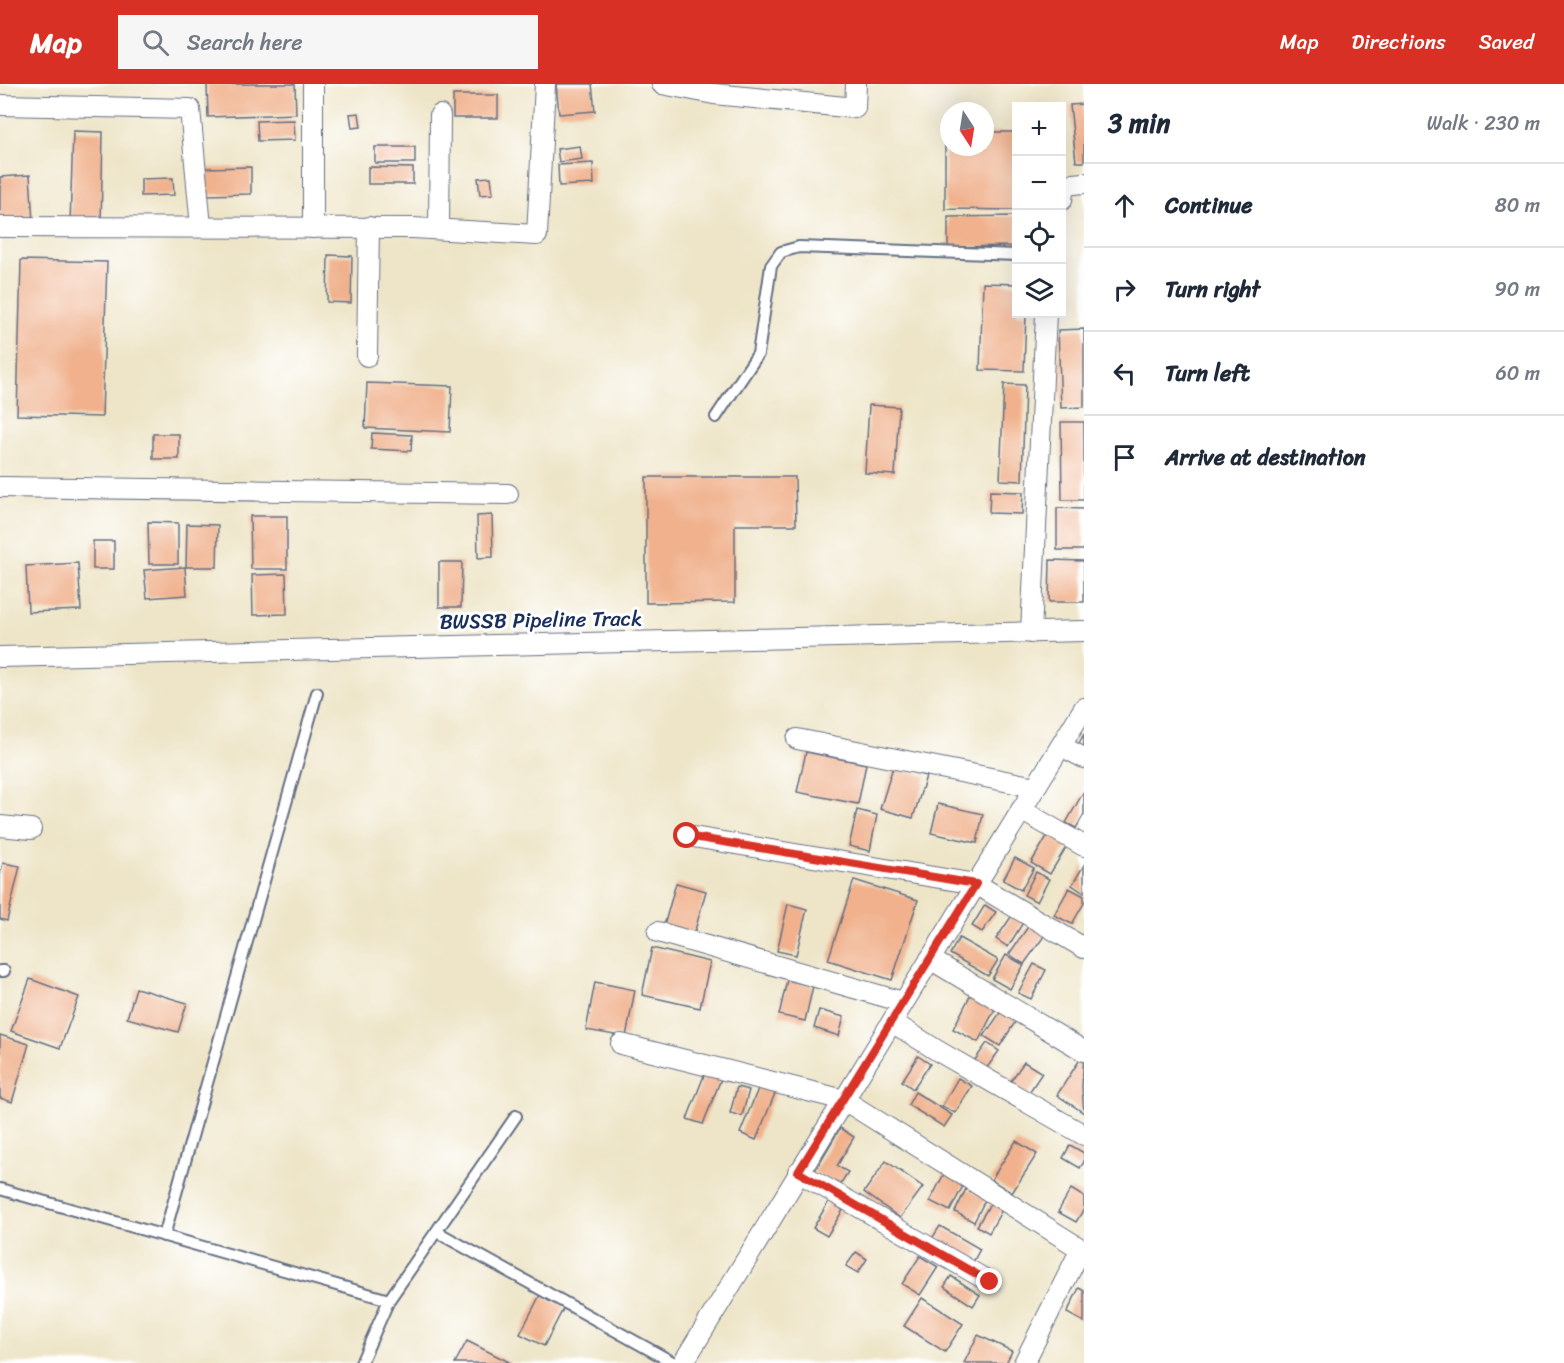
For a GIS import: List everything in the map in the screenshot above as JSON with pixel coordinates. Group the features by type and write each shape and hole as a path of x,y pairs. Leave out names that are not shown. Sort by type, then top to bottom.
{"street":[{"path":"313,84 313,228"},
{"path":"0,227 369,227 537,235 545,84"},
{"path":"662,84 714,94 855,108 856,84"},
{"path":"0,105 190,109 201,227"},
{"path":"439,229 440,115"},
{"path":"1066,185 1084,183"},
{"path":"367,356 369,227"},
{"path":"1031,633 1046,318"},
{"path":"0,487 508,494"},
{"name":"BWSSB Pipeline Track","path":"0,657 1084,631"},
{"path":"683,1363 1084,708"},
{"path":"797,739 1035,787"},
{"path":"1061,746 1084,758"},
{"path":"1021,810 1084,846"},
{"path":"0,826 31,829"},
{"path":"687,836 976,884 1084,948"},
{"path":"658,932 903,1002"},
{"path":"930,959 1084,1051"},
{"path":"892,1022 938,1051 1084,1134"},
{"path":"621,1044 843,1100 1081,1250 1024,1363"},
{"path":"798,1172 990,1282"}],"lane":[{"path":"716,417 758,354 771,266 781,252 800,247 1012,255"},
{"path":"164,1236 317,693"},
{"path":"361,1363 389,1300 516,1116"},
{"path":"0,1190 389,1300"},
{"path":"437,1232 674,1363"}],"building":[{"path":"207,84 295,84 296,114 208,117"},
{"path":"556,84 592,84 595,111 559,114"},
{"path":"453,95 498,95 498,118 453,118"},
{"path":"1084,104 1084,162 1076,162 1070,105"},
{"path":"359,113 361,127 352,128 350,114"},
{"path":"294,120 295,140 258,141 257,121"},
{"path":"73,131 103,132 101,225 70,224"},
{"path":"994,132 1012,132 1012,210 945,209 945,156 994,156"},
{"path":"580,146 582,159 559,162 557,149"},
{"path":"375,147 415,147 415,163 375,163"},
{"path":"593,163 594,184 559,186 558,165"},
{"path":"251,167 251,194 205,195 205,168"},
{"path":"368,167 413,168 413,184 368,184"},
{"path":"30,175 33,222 0,224 0,177"},
{"path":"491,177 493,194 480,195 478,178"},
{"path":"173,178 174,195 141,196 141,179"},
{"path":"1012,216 1012,246 948,247 948,217"},
{"path":"328,255 352,256 351,303 327,302"},
{"path":"21,260 107,262 102,417 17,415"},
{"path":"983,283 1012,284 1012,318 1026,318 1024,371 980,370"},
{"path":"1084,329 1084,407 1061,408 1058,330"},
{"path":"367,383 452,386 450,432 365,428"},
{"path":"1004,384 1025,385 1022,481 1000,480"},
{"path":"869,405 899,407 895,475 865,473"},
{"path":"1061,422 1084,422 1084,500 1062,500"},
{"path":"372,433 412,435 411,451 371,449"},
{"path":"153,434 179,434 179,459 153,459"},
{"path":"646,477 795,477 796,525 735,525 735,602 646,603"},
{"path":"990,491 1023,492 1022,514 989,513"},
{"path":"1057,508 1084,509 1084,550 1057,550"},
{"path":"492,515 493,557 478,558 477,516"},
{"path":"250,516 287,516 287,569 251,569"},
{"path":"148,522 178,523 178,564 149,564"},
{"path":"187,524 218,525 217,567 186,567"},
{"path":"93,541 114,541 114,569 93,569"},
{"path":"1050,560 1084,561 1084,602 1049,602"},
{"path":"439,562 462,562 461,607 439,607"},
{"path":"78,563 81,610 28,612 26,566"},
{"path":"185,567 187,595 147,598 144,570"},
{"path":"286,574 287,614 253,615 252,575"},
{"path":"1084,734 1084,748 1078,745"},
{"path":"806,752 866,764 858,804 797,792"},
{"path":"893,767 926,776 913,818 880,809"},
{"path":"1084,791 1084,814 1076,828 1066,823"},
{"path":"938,804 983,814 977,843 931,833"},
{"path":"857,810 877,815 870,851 849,846"},
{"path":"1049,833 1068,844 1050,874 1031,863"},
{"path":"1015,858 1034,868 1021,890 1003,880"},
{"path":"3,863 20,866 7,921 0,919 0,875"},
{"path":"1084,865 1084,893 1072,885"},
{"path":"1036,872 1049,879 1037,902 1024,895"},
{"path":"854,880 918,900 892,980 828,960"},
{"path":"676,883 706,891 694,934 664,926"},
{"path":"1069,888 1084,896 1084,903 1072,924 1054,915"},
{"path":"788,904 807,909 796,955 777,951"},
{"path":"985,905 996,912 982,932 972,926"},
{"path":"1013,914 1024,921 1008,947 996,939"},
{"path":"1030,924 1045,935 1024,964 1009,954"},
{"path":"959,938 998,960 988,976 950,954"},
{"path":"652,948 710,962 700,1008 642,995"},
{"path":"1006,955 1024,965 1010,989 992,979"},
{"path":"1034,964 1046,970 1031,999 1018,993"},
{"path":"30,979 79,997 60,1048 11,1031"},
{"path":"787,980 813,986 805,1021 779,1015"},
{"path":"595,982 635,990 626,1037 586,1030"},
{"path":"136,988 187,1003 178,1032 127,1018"},
{"path":"973,990 998,1003 978,1042 953,1029"},
{"path":"1004,1007 1019,1016 1000,1046 984,1036"},
{"path":"819,1010 844,1017 839,1036 814,1028"},
{"path":"0,1035 29,1044 12,1102 0,1098"},
{"path":"987,1043 999,1051 984,1072 972,1064"},
{"path":"1084,1053 1082,1087 1084,1113 1057,1095"},
{"path":"918,1056 930,1064 913,1089 902,1081"},
{"path":"1024,1062 1042,1073 1026,1097 1008,1085"},
{"path":"705,1073 721,1079 703,1124 687,1119"},
{"path":"958,1078 972,1086 955,1113 942,1106"},
{"path":"760,1084 776,1091 756,1140 740,1133"},
{"path":"737,1087 749,1090 742,1116 730,1113"},
{"path":"915,1092 952,1115 944,1127 908,1105"},
{"path":"840,1128 854,1137 837,1166 848,1172 839,1186 814,1172"},
{"path":"1016,1141 1037,1154 1012,1193 991,1180"},
{"path":"1070,1145 1084,1153 1084,1162 1080,1168 1063,1158"},
{"path":"886,1161 923,1187 900,1218 864,1192"},
{"path":"946,1170 966,1180 950,1211 930,1201"},
{"path":"966,1189 986,1198 974,1222 955,1212"},
{"path":"1071,1189 1084,1197 1084,1209 1076,1222 1058,1212"},
{"path":"829,1201 843,1210 827,1236 813,1228"},
{"path":"991,1202 1003,1208 989,1233 977,1226"},
{"path":"940,1226 980,1249 972,1264 931,1240"},
{"path":"856,1252 867,1259 858,1273 846,1266"},
{"path":"920,1256 938,1267 920,1295 902,1284"},
{"path":"951,1276 980,1295 973,1306 944,1287"},
{"path":"1079,1288 1084,1291 1084,1322 1067,1313"},
{"path":"540,1295 564,1307 544,1346 520,1334"},
{"path":"922,1298 963,1324 945,1352 904,1326"},
{"path":"978,1335 1012,1351 1006,1363 964,1363"},
{"path":"467,1341 511,1363 455,1363"}],"route":[{"path":"687,836 976,884 798,1172 990,1282"}]}
